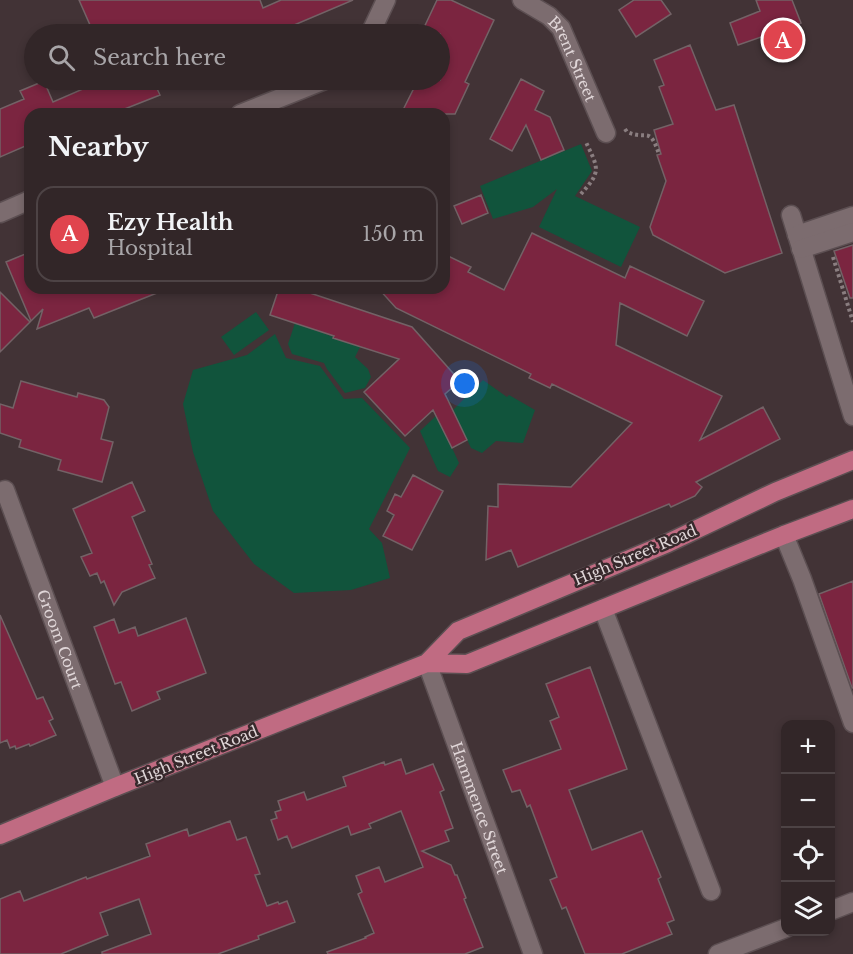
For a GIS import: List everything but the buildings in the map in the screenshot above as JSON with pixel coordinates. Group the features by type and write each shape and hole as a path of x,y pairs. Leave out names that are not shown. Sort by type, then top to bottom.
{"main road":[{"name":"High Street Road","path":"427,663 458,631 668,543 775,492 853,460"},
{"name":"High Street Road","path":"0,835 427,663 467,664 853,509"}],"street":[{"path":"375,24 386,0"},
{"name":"Brent Street","path":"522,0 549,16 561,28 606,133"},
{"path":"255,108 300,90"},
{"path":"0,213 24,203"},
{"path":"790,215 852,411"},
{"path":"799,242 853,216"},
{"path":"799,242 827,240 853,232"},
{"name":"Groom Court","path":"5,490 115,787"},
{"path":"784,535 853,723"},
{"path":"603,609 711,891"},
{"name":"Hammence Street","path":"427,663 533,954"},
{"path":"835,909 853,902"},
{"path":"718,954 781,930"}],"path":[{"path":"624,126 627,132 632,134 652,137 659,154"},
{"path":"581,194 595,175 596,170 586,142"},
{"path":"827,240 853,322"}],"green space":[{"path":"581,144 592,171 575,196 640,227 621,267 539,227 557,189 533,207 493,219 480,186"},
{"path":"256,312 269,330 234,355 221,337"},
{"path":"295,323 360,347 355,357 368,369 371,377 365,388 345,393 324,363 292,354 288,344"},
{"path":"275,334 286,358 320,366 344,399 362,398 410,448 369,529 382,543 390,578 351,590 294,593 254,564 213,511 193,452 183,404 193,370 247,355"},
{"path":"483,380 507,397 509,395 535,410 523,443 496,441 482,453 471,448 453,410"},
{"path":"437,415 459,463 450,477 438,471 420,431"}],"place":[{"name":"Ezy Health","path":"783,40"}]}
